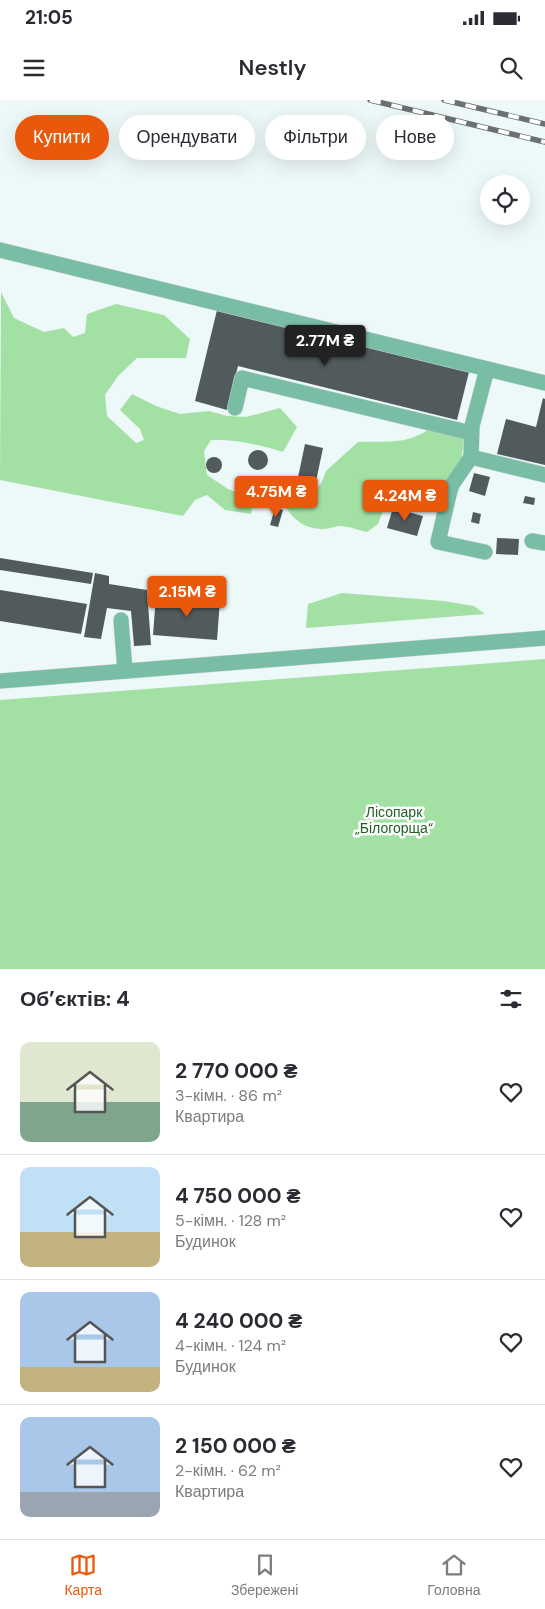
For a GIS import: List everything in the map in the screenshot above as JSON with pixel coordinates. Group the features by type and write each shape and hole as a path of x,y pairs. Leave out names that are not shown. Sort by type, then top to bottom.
{"lane":[{"path":"0,250 545,383"},
{"path":"486,552 438,542 451,486 471,457 471,434 487,369"},
{"path":"235,408 242,378 471,434"},
{"path":"471,457 545,475"},
{"path":"121,620 125,671"},
{"path":"0,681 545,638"}],"green space":[{"path":"1,292 14,318 44,332 64,328 73,337 85,333 87,314 116,304 164,315 190,339 186,358 137,358 118,376 105,395 107,416 136,443 144,440 140,429 120,410 132,394 156,406 180,414 209,411 227,416 246,417 280,408 297,427 283,452 230,440 211,440 204,451 207,475 228,489 253,499 251,514 225,510 207,495 195,500 183,516 0,480"},
{"path":"428,430 465,438 460,465 462,478 458,493 435,508 422,511 394,505 383,511 378,524 367,532 343,526 326,529 315,528 300,523 294,518 276,491 286,483 314,489 321,484 326,471 358,442 403,440"},
{"path":"342,593 444,601 474,606 485,614 306,628 308,604"},
{"name":"Лісопарк „Білогорща“","path":"545,659 545,969 0,969 0,700"}],"building":[{"path":"217,310 469,372 457,420 238,366 227,410 195,401"},
{"path":"543,398 545,399 545,465 497,454 506,419 536,427"},
{"path":"305,444 323,448 315,486 297,482"},
{"path":"258,450 265,453 268,460 265,467 258,470 251,467 248,460 251,453"},
{"path":"214,457 222,465 214,473 206,465"},
{"path":"474,473 490,477 485,496 469,491"},
{"path":"525,496 535,498 534,505 523,503"},
{"path":"275,508 283,510 278,527 270,525"},
{"path":"393,508 423,516 417,536 387,528"},
{"path":"473,512 481,514 479,524 471,522"},
{"path":"497,538 519,539 518,555 496,554"},
{"path":"0,558 93,573 91,584 0,570"},
{"path":"95,573 109,576 109,584 147,590 151,645 134,646 131,611 107,608 101,639 84,637"},
{"path":"0,590 87,604 81,634 0,621"},
{"path":"156,596 220,600 217,640 153,635"}],"railway":[{"path":"370,100 545,142"},
{"path":"444,100 545,124"}]}
